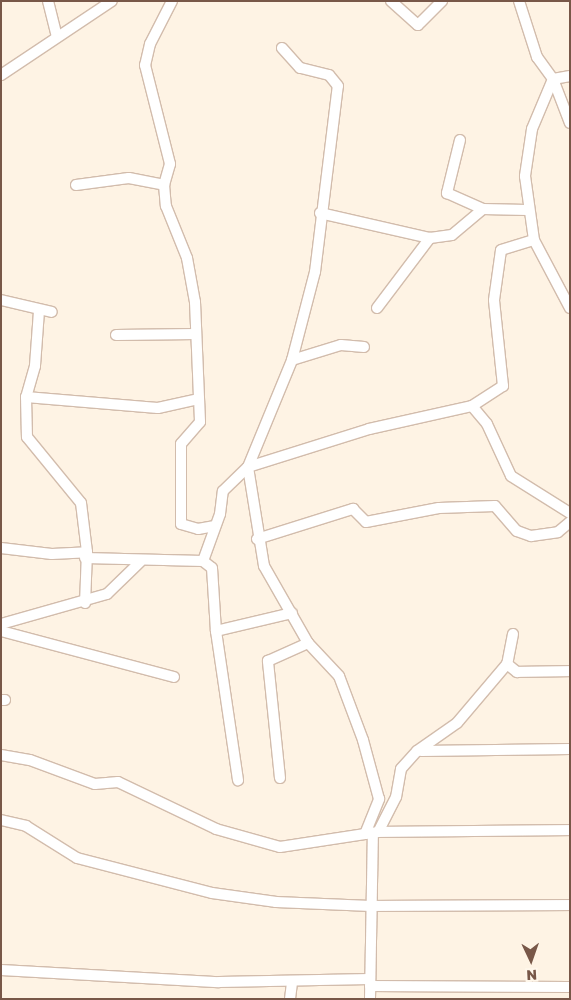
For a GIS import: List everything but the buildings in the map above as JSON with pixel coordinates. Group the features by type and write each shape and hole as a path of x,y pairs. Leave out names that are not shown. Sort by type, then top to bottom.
{"street":[{"path":"48,1 57,37"},
{"path":"1,75 112,1"},
{"path":"172,1 150,44 145,65 170,164 164,185 166,206 189,267 196,334 200,422 181,444 181,524 198,529 215,526"},
{"path":"391,1 418,25 442,1"},
{"path":"519,1 537,57 553,79 570,123"},
{"path":"203,561 215,526 223,491 248,467 292,360 315,272 320,213 338,86 328,75 300,68 282,48"},
{"path":"553,79 570,76"},
{"path":"553,79 532,129 525,176 527,210 534,240 570,308"},
{"path":"460,140 447,193 483,209 527,210"},
{"path":"76,185 129,178 164,185"},
{"path":"320,213 430,238 452,235 483,209"},
{"path":"377,308 430,238"},
{"path":"248,467 369,429 472,406 503,386 494,300 501,250 534,240"},
{"path":"2,301 39,311 52,312"},
{"path":"39,311 35,366 26,397 27,437 81,503 86,555 85,603"},
{"path":"116,335 196,334"},
{"path":"292,360 341,345 364,347"},
{"path":"26,397 158,408 199,399"},
{"path":"472,406 487,424 511,476 570,513"},
{"path":"248,467 258,539 264,566 308,643 339,676 363,740 379,799 372,833 370,999"},
{"path":"258,539 353,509 366,522 438,508 495,506 517,531 531,536 558,532 570,522"},
{"path":"1,548 52,554 86,555 140,562 203,561"},
{"path":"203,561 214,574 216,631 238,780"},
{"path":"1,624 85,603 107,594 140,562"},
{"path":"216,631 292,613"},
{"path":"1,631 174,678"},
{"path":"372,833 396,797 402,769 417,751 457,723 507,664 513,634"},
{"path":"280,778 268,661 308,643"},
{"path":"507,664 517,672 570,671"},
{"path":"417,751 570,750"},
{"path":"1,755 30,760 95,784 118,782 216,829 280,848 372,833 570,830"},
{"path":"1,820 26,826 77,858 166,884 276,902 371,906 570,905"},
{"path":"1,970 292,982 570,987"},
{"path":"290,999 292,982"}]}
